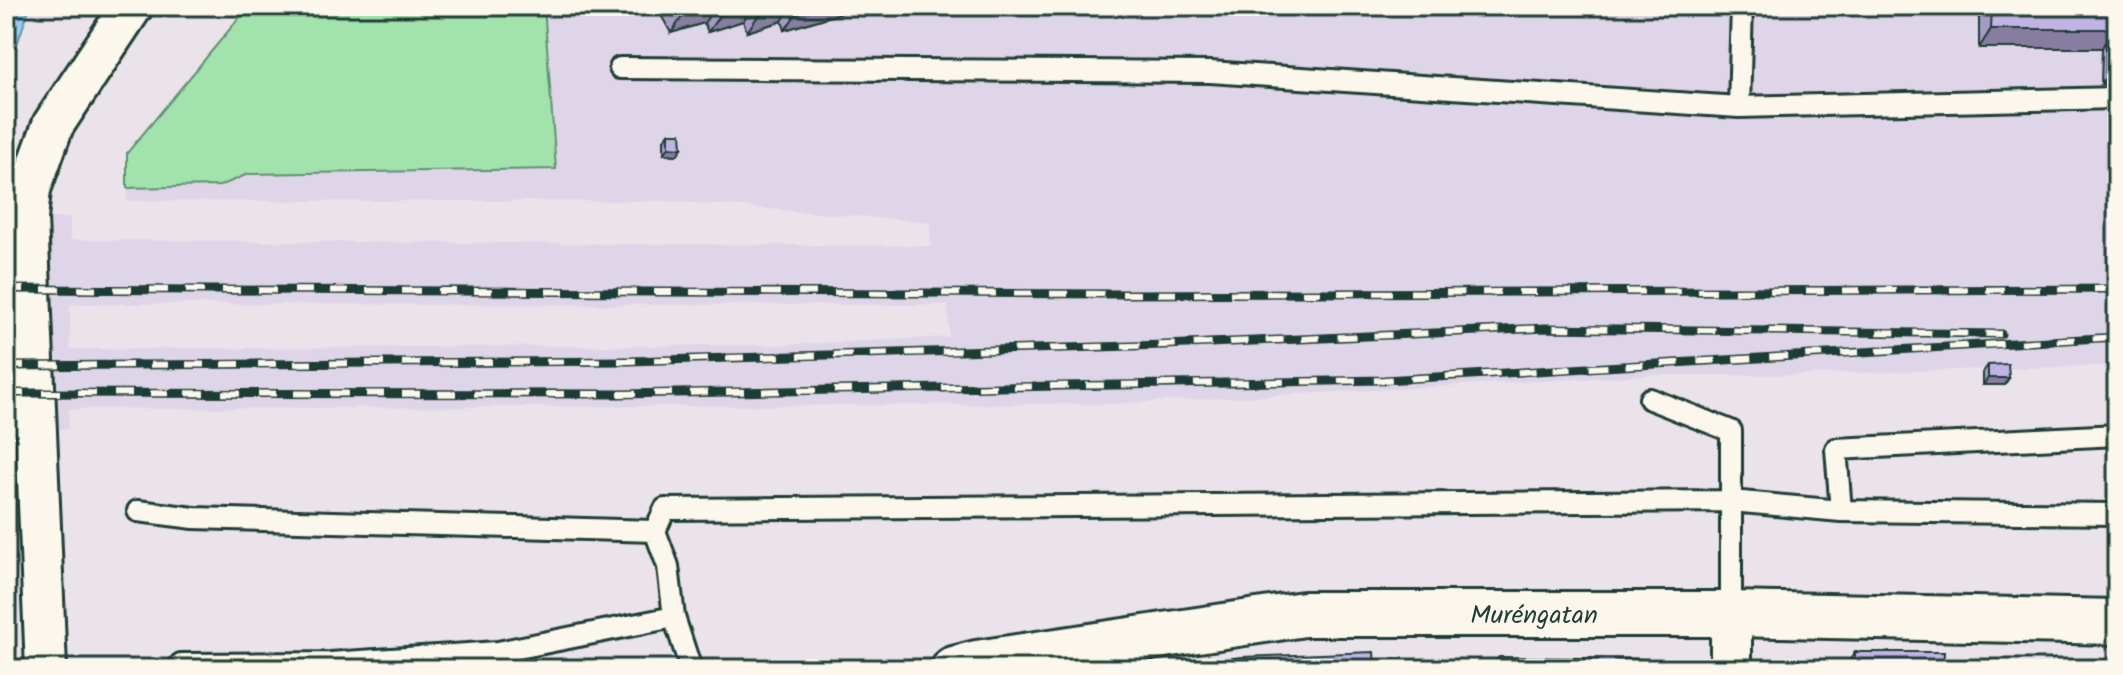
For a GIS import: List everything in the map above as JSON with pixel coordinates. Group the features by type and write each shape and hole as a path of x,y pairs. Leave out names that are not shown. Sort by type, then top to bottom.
{"street":[{"path":"46,669 27,219 30,189 53,125 132,6"},
{"name":"Muréngatan","path":"954,669 1304,614 1731,614 2117,622"},
{"path":"1731,614 1731,669"}],"lane":[{"path":"1739,107 1742,6"},
{"path":"620,68 1210,72 1739,107 2117,98"},
{"path":"1650,399 1731,431 1731,614"},
{"path":"1841,511 1836,449 2117,435"},
{"path":"691,669 674,617 668,566 655,531 665,509 1731,501 1841,511 2117,514"},
{"path":"138,511 194,518 655,531"},
{"path":"181,664 330,663 498,652 674,617"}],"shaded area":[{"path":"544,6 2117,6 2117,365 1794,375 1652,375 1111,404 69,409 68,429 6,430 6,218 70,218 70,240 931,246 930,222 668,201 127,201 127,188 220,186 248,174 555,169","holes":["70,304 948,305 949,337 779,345 70,349"]}],"green space":[{"path":"249,6 544,6 556,169 248,174 220,186 127,188 127,153"}],"water":[{"path":"6,6 30,6 6,77"}],"building":[{"path":"676,6 751,6 719,16 716,7 682,17"},
{"path":"755,6 789,6 758,16"},
{"path":"793,6 823,6 796,14"},
{"path":"1992,6 2117,6 2117,29 1991,29"},
{"path":"2106,40 2117,40 2117,77 2106,77"},
{"path":"669,133 681,133 682,148 669,147"},
{"path":"2008,364 2009,378 1988,378 1988,365"},
{"path":"1374,652 1375,669 1155,669 1242,657"},
{"path":"1855,652 1944,652 1943,669 1855,669"},
{"path":"1499,657 1642,659 1642,669 1499,669"}],"railway":[{"path":"6,289 1126,294 2117,289"},
{"path":"6,366 628,361 1165,345 1546,328 2001,334"},
{"path":"6,393 619,394 1384,380 2117,337"}]}
